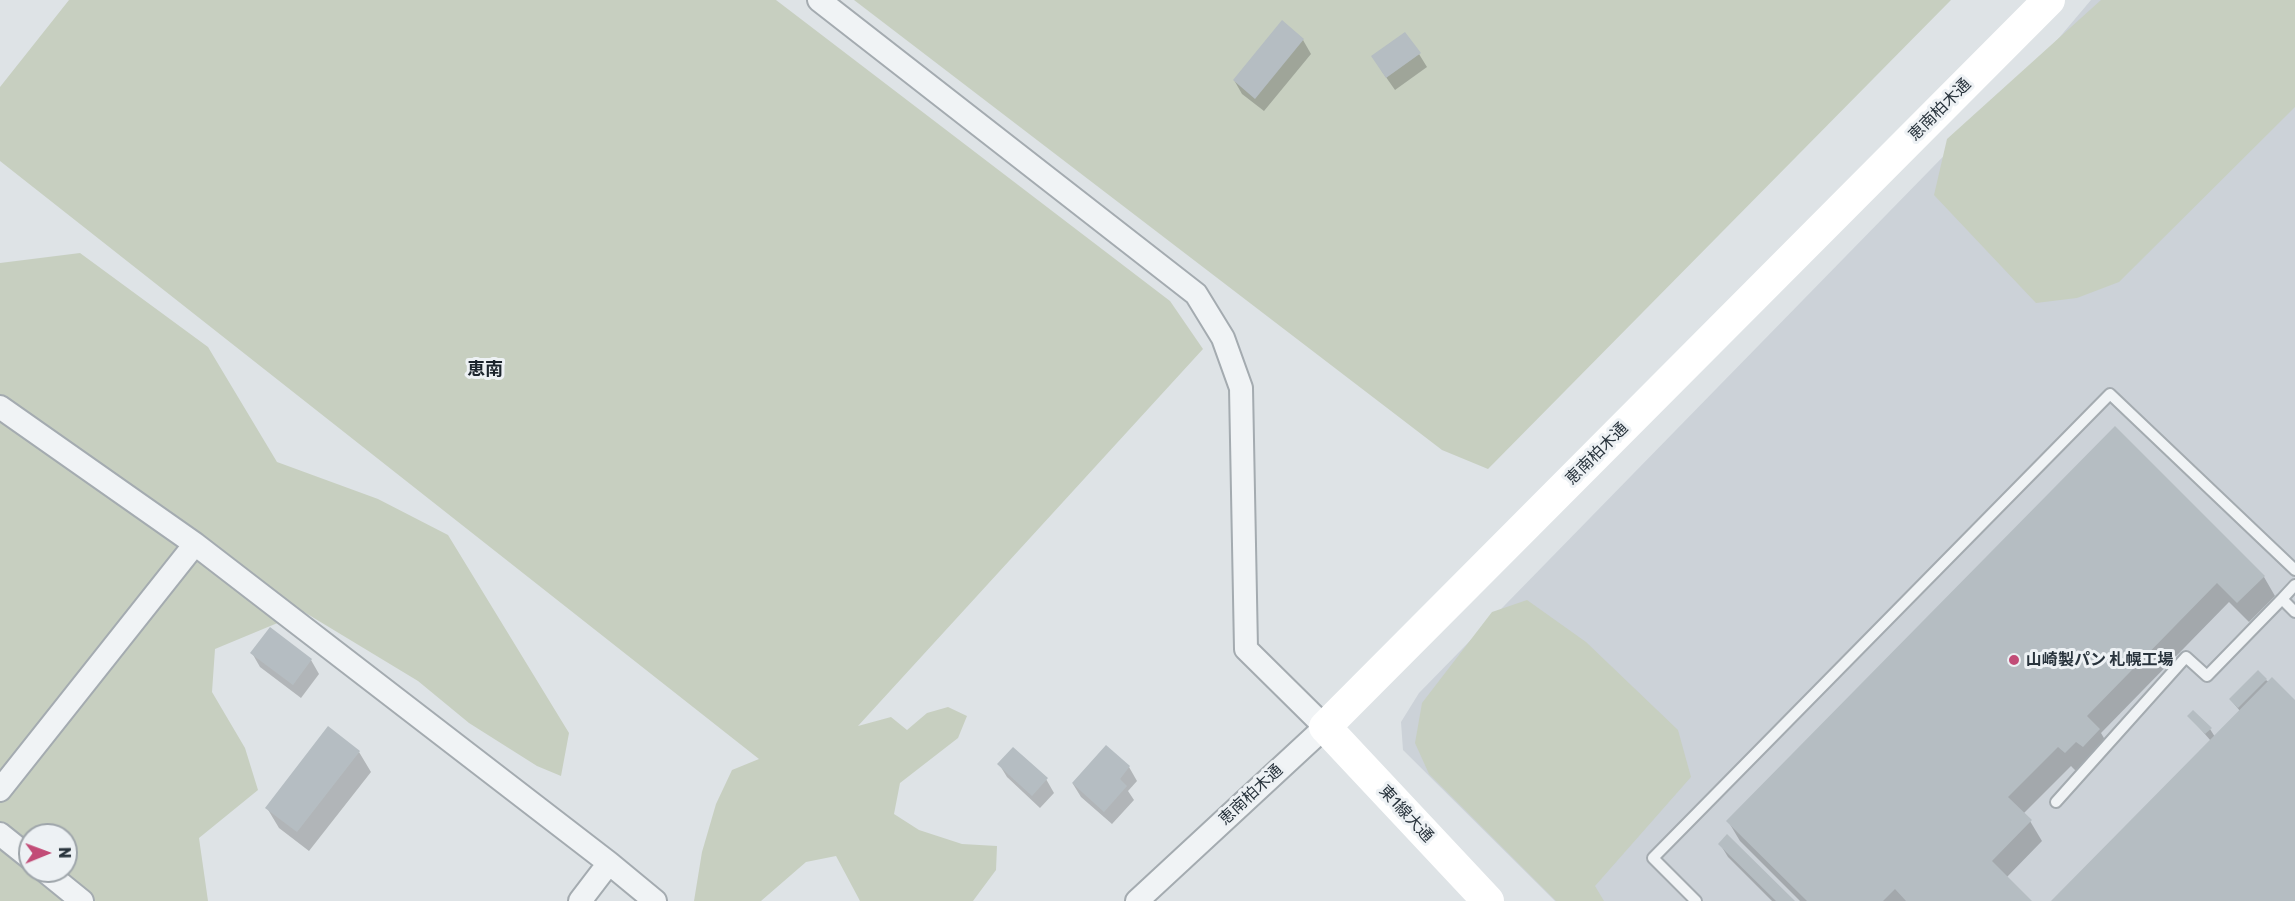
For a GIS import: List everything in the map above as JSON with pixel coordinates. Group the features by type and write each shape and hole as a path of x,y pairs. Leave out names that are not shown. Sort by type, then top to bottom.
{"street":[{"path":"819,0 1196,294 1223,338 1241,388 1246,649 1325,727"},
{"name":"恵南柏木通","path":"1137,901 1325,727 2049,0"},
{"path":"0,406 195,544 609,863 655,901"},
{"path":"0,790 195,544"},
{"name":"東1線大通","path":"1325,727 1488,901"},
{"path":"0,834 18,848"},
{"path":"580,901 609,863"},
{"path":"60,883 82,901"}],"lane":[{"path":"1696,901 1653,858 2109,394 2295,570"},
{"path":"2056,802 2186,657 2207,676 2295,585"},
{"path":"2282,599 2295,612"}],"shaded area":[{"path":"2091,0 2295,0 2295,901 1555,901 1403,750 1401,722 1419,693 2058,39"}],"green space":[{"path":"69,0 776,0 1170,301 1203,349 858,726 891,717 907,730 927,713 948,707 967,716 958,738 900,783 894,814 919,830 962,844 997,846 996,870 973,901 860,901 836,856 806,862 761,901 694,901 702,852 716,804 732,770 759,759 0,161 0,87"},
{"path":"854,0 1951,0 1488,469 1442,450"},
{"path":"2101,0 2295,0 2295,107 2119,282 2077,298 2036,303 1934,195 1947,139"},
{"path":"80,253 208,347 277,462 378,499 448,535 569,733 561,776 537,766 469,723 418,681 304,612 215,649 212,692 245,748 258,790 199,838 208,901 0,901 0,263"},
{"path":"1527,600 1586,642 1678,730 1691,777 1595,886 1604,901 1556,901 1429,774 1415,743 1422,703 1492,612"}],"building":[{"path":"1282,20 1304,39 1255,99 1233,80"},
{"path":"1405,32 1421,53 1386,78 1371,56"},
{"name":"山崎製パン 札幌工場","path":"2115,426 2265,576 2237,603 2217,583 2087,716 2100,729 2083,747 2076,742 2065,753 2058,747 2008,797 2032,820 1992,861 2032,901 1906,901 1895,889 1883,901 1807,901 1726,821"},
{"path":"270,627 312,659 293,685 250,653"},
{"path":"2258,670 2267,679 2238,708 2229,699"},
{"path":"2272,677 2295,700 2295,901 2051,901"},
{"path":"2193,710 2212,728 2205,734 2187,716"},
{"path":"328,726 360,751 297,832 265,808"},
{"path":"1106,745 1130,766 1120,779 1127,786 1104,812 1072,783"},
{"path":"1013,747 1048,778 1032,796 997,764"},
{"path":"1727,834 1795,901 1776,901 1718,844"}],"place":[{"name":"山崎製パン 札幌工場","path":"2014,660"}],"district":[{"name":"恵南","path":"485,370"}]}
